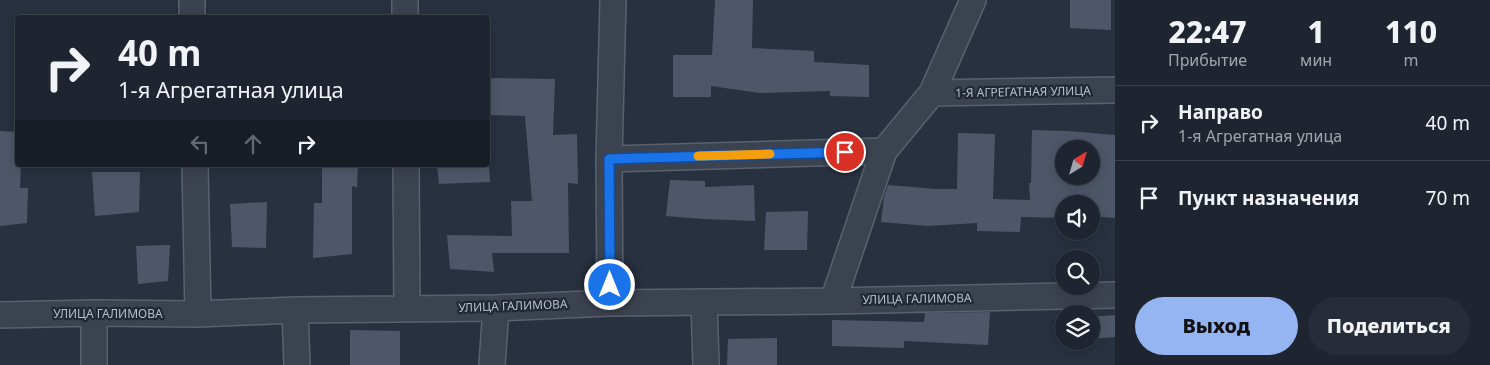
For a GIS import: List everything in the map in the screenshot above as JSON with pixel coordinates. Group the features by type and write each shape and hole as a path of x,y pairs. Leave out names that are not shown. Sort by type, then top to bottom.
{"street":[{"path":"192,0 192,15"},
{"path":"405,0 405,15"},
{"path":"610,303 609,159 613,0"},
{"path":"833,301 884,151 932,93 973,0"},
{"name":"1-Я АГРЕГАТНАЯ УЛИЦА","path":"932,93 1115,90"},
{"path":"609,159 884,151"},
{"path":"195,167 198,314"},
{"path":"406,167 407,310"},
{"name":"УЛИЦА ГАЛИМОВА","path":"0,315 94,313 198,314 295,310 496,308 610,303 1115,296"},
{"path":"704,302 706,365"},
{"path":"492,365 496,308"},
{"path":"295,310 297,365"},
{"path":"94,313 94,365"}],"building":[{"path":"715,0 753,0 752,48 814,51 814,62 869,65 869,97 830,96 830,91 759,93 711,86 711,97 673,97 673,55 712,55"},
{"path":"1070,0 1111,0 1111,30 1070,28"},
{"path":"490,78 555,79 553,135 577,134 578,184 568,183 569,253 492,253 494,272 450,269 447,235 512,236 511,201 532,201 525,116 490,115"},
{"path":"1032,130 1115,135 1115,218 1100,217 1100,195 1055,195 1055,218 1021,217 1020,232 977,231 977,223 928,226 881,222 884,197 888,185 957,189 958,133 995,134 993,199 1030,200 1029,183 1031,183"},
{"path":"0,131 15,132 15,167 21,167 20,188 28,188 27,223 0,226"},
{"path":"322,167 358,167 357,187 352,186 352,254 313,258 314,203 322,203"},
{"path":"437,167 489,167 490,182 439,184"},
{"path":"92,172 140,172 139,212 95,216"},
{"path":"670,180 705,181 705,187 754,185 755,221 666,216"},
{"path":"267,202 266,248 232,247 230,204"},
{"path":"808,211 807,250 764,250 766,212"},
{"path":"170,245 168,281 138,284 136,246"},
{"path":"990,312 988,345 904,341 904,348 832,346 832,320 924,322 925,313"},
{"path":"1115,315 1115,337 1100,338 1100,316"},
{"path":"350,330 400,331 400,365 350,365"},
{"path":"777,338 777,365 727,365 728,339"}],"slow traffic":[{"path":"698,156 770,154"}],"route":[{"path":"610,285 609,159 845,152"}]}
